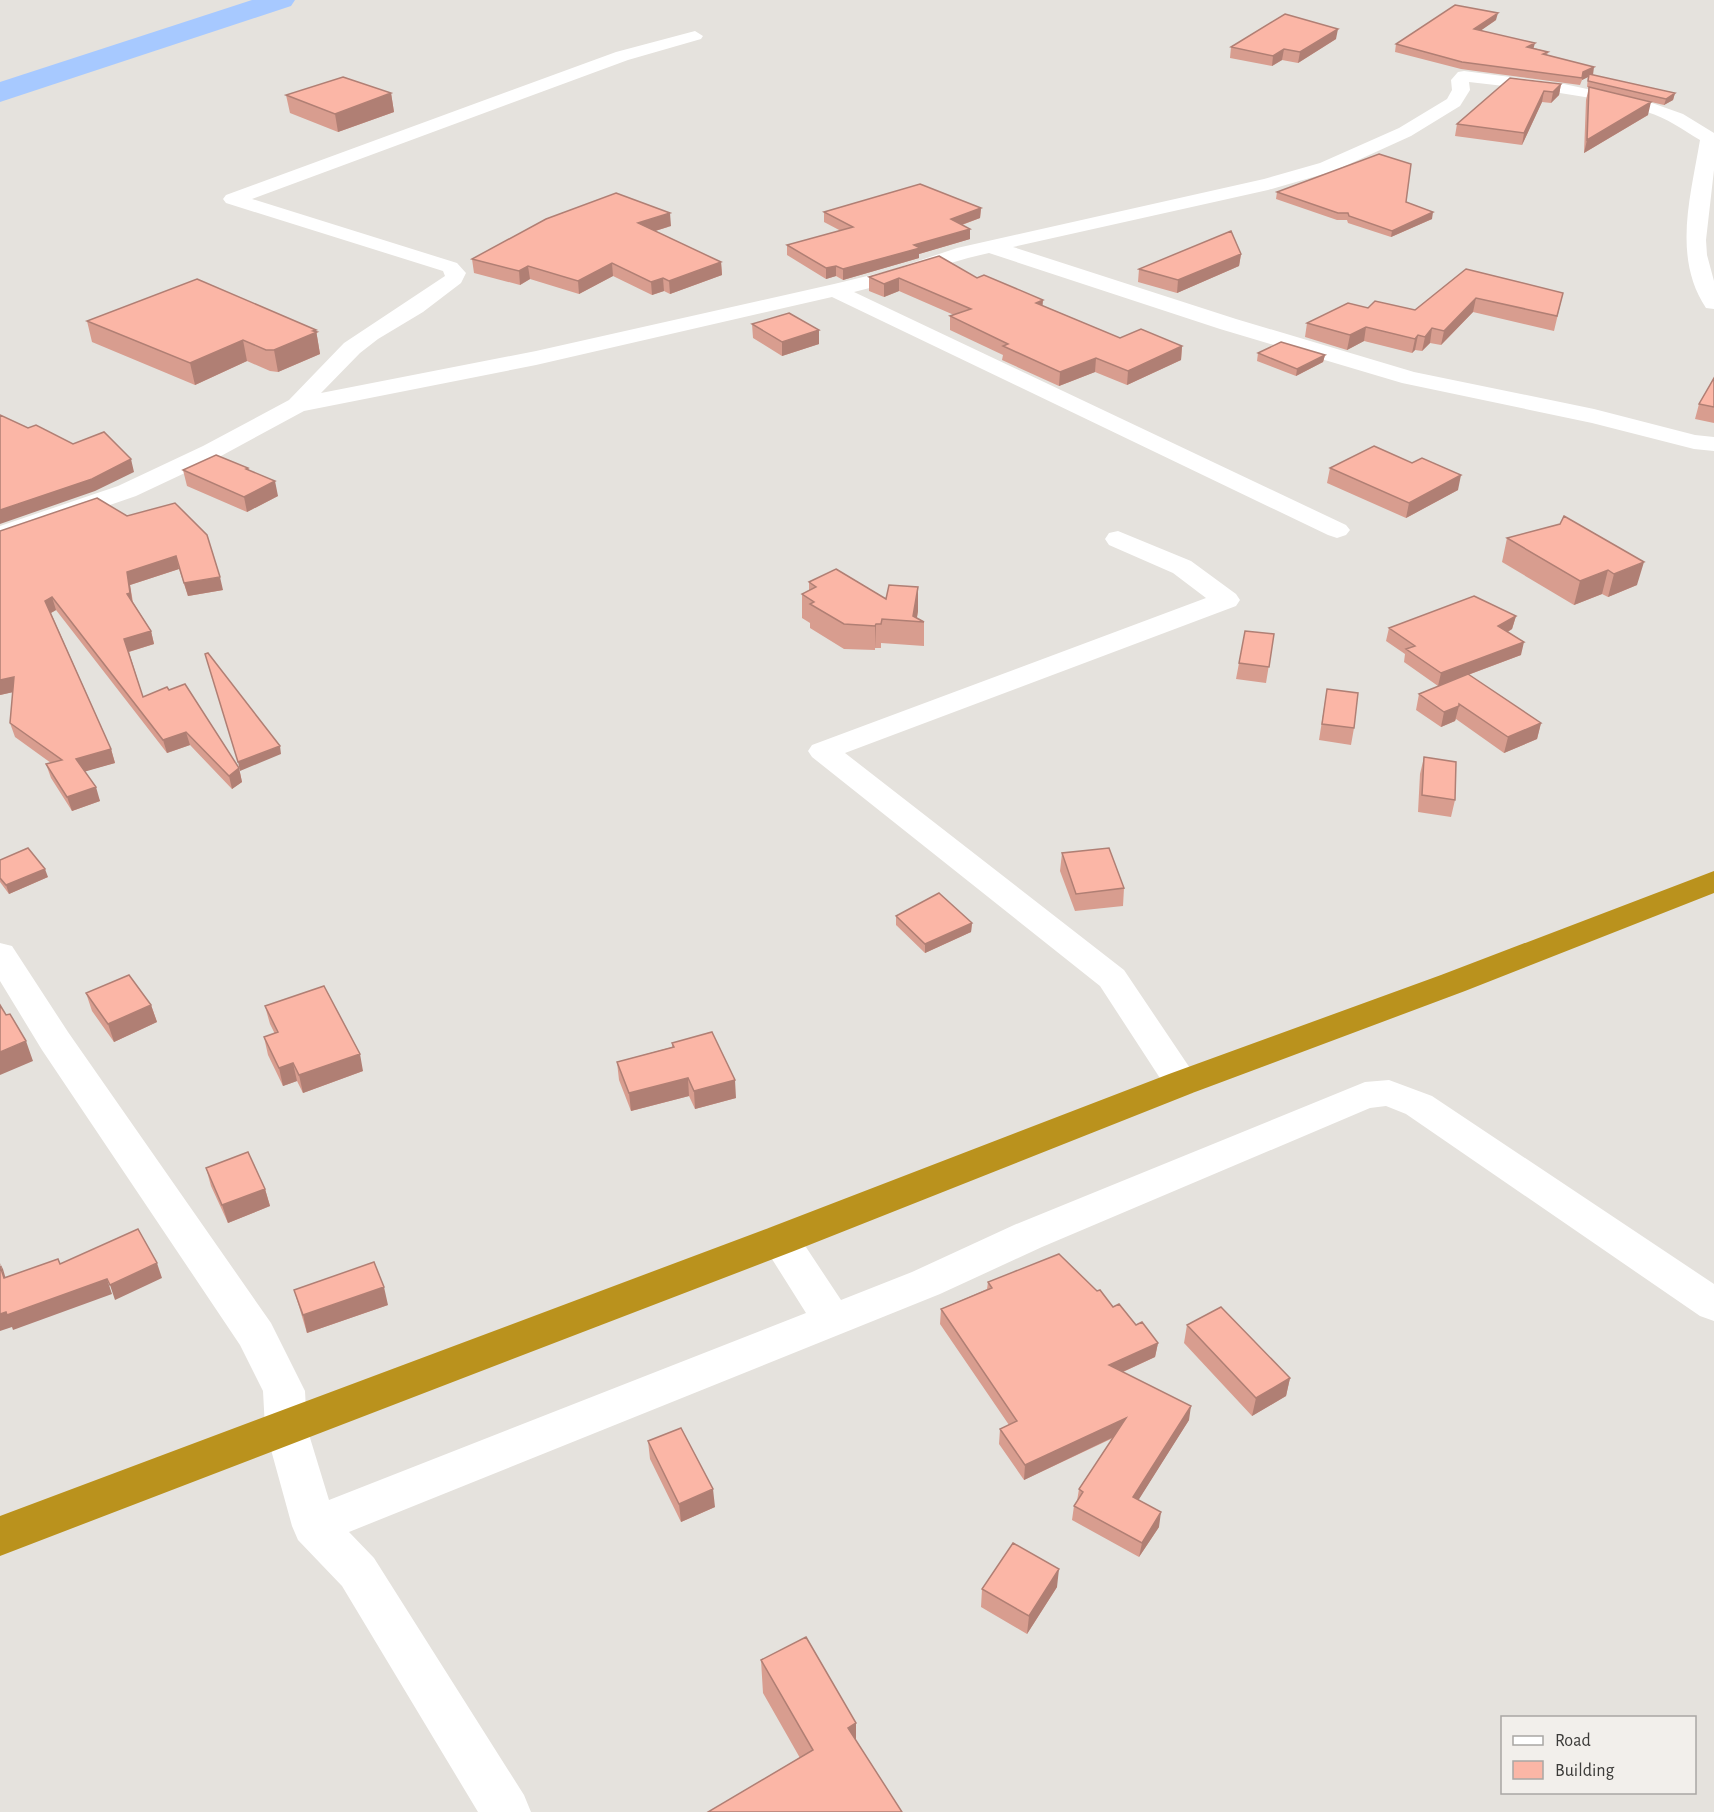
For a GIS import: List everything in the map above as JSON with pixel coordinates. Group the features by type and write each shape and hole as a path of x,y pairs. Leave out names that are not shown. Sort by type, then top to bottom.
{"highway":[{"path":"0,1536 780,1240 1182,1083 1453,983 1714,880"}],"street":[{"path":"297,405 352,348 454,279 456,273 450,267 232,198 622,56 695,36"},
{"path":"0,535 40,519 127,491 212,451 297,405 536,358 834,290 894,276 957,254 1246,189 1327,167 1405,132 1454,102 1461,90 1460,80 1464,76 1564,89 1652,108 1712,136 1700,201 1696,255 1699,269 1714,303"},
{"path":"990,246 1228,324 1410,378 1594,416 1694,442 1714,444"},
{"path":"834,290 1337,530"},
{"path":"1118,539 1182,567 1226,600 823,751 1112,978 1182,1083"},
{"path":"0,954 55,1041 255,1335 284,1391 286,1428 314,1526 358,1572 506,1812"},
{"path":"314,1526 926,1283 1028,1236 1365,1095 1389,1093 1419,1105 1714,1305"},
{"path":"780,1240 832,1320"}],"building":[{"path":"1455,5 1498,13 1474,29 1535,43 1527,47 1548,52 1543,54 1594,67 1583,72 1582,78 1462,62 1396,44"},
{"path":"1285,14 1338,29 1300,52 1284,49 1273,56 1231,47"},
{"path":"1589,74 1675,93 1666,99 1588,81"},
{"path":"343,77 391,93 335,114 286,95"},
{"path":"1510,78 1561,84 1553,92 1544,91 1524,133 1457,124"},
{"path":"1589,87 1651,102 1587,140"},
{"path":"1379,154 1411,164 1406,202 1433,212 1392,231 1349,216 1348,213 1338,213 1277,192"},
{"path":"920,184 981,208 951,219 970,229 914,245 920,248 843,269 836,266 826,268 787,245 853,227 824,212"},
{"path":"616,193 670,213 638,223 721,262 669,281 663,278 651,282 612,263 578,281 528,266 519,271 472,259 546,219"},
{"path":"1231,231 1241,254 1178,280 1139,269"},
{"path":"939,256 977,278 984,275 1043,300 1036,303 1120,338 1141,329 1182,346 1128,371 1096,358 1060,372 1003,346 1008,344 950,316 971,309 899,278 884,284 869,277"},
{"path":"1466,269 1563,293 1557,316 1476,298 1444,331 1432,328 1425,337 1418,335 1415,339 1366,327 1350,335 1307,323 1348,303 1368,308 1375,301 1415,310"},
{"path":"197,279 317,332 274,350 266,350 243,340 190,363 87,321"},
{"path":"789,313 819,330 782,342 752,324"},
{"path":"1281,342 1325,355 1297,369 1258,353"},
{"path":"1714,378 1714,407 1699,404"},
{"path":"0,415 28,428 36,425 73,444 104,432 131,459 92,479 0,510"},
{"path":"1374,446 1412,463 1422,458 1461,475 1409,503 1330,468"},
{"path":"216,455 275,481 244,497 183,470"},
{"path":"97,498 127,516 175,503 207,535 220,577 184,583 176,556 127,572 130,593 127,594 151,631 124,639 143,697 167,687 169,690 185,684 239,768 229,776 186,732 163,740 52,597 45,601 111,749 76,759 96,787 67,797 46,764 62,760 10,723 14,677 0,680 0,531"},
{"path":"1564,516 1644,562 1614,574 1608,570 1580,581 1507,538 1560,524"},
{"path":"836,569 886,599 889,585 918,587 913,616 924,622 882,619 881,624 875,626 844,624 810,604 814,602 802,594 816,587 809,582"},
{"path":"1474,596 1516,616 1498,626 1524,642 1441,673 1406,649 1415,646 1389,628"},
{"path":"1245,631 1274,634 1269,667 1239,663"},
{"path":"208,653 280,746 238,762 205,654"},
{"path":"1468,674 1541,723 1508,737 1459,704 1444,712 1419,694"},
{"path":"1327,689 1358,693 1354,728 1322,724"},
{"path":"1424,757 1456,762 1455,800 1422,795"},
{"path":"28,848 45,869 6,885 0,878 0,860"},
{"path":"1109,848 1124,888 1076,894 1062,853"},
{"path":"939,893 972,923 925,944 896,916"},
{"path":"129,975 151,1005 108,1024 86,993"},
{"path":"324,986 360,1054 299,1075 293,1063 279,1068 264,1037 278,1032 265,1006"},
{"path":"0,1005 6,1015 10,1014 26,1041 0,1052"},
{"path":"712,1032 735,1080 694,1091 688,1078 629,1093 617,1062 674,1047 672,1043"},
{"path":"248,1152 265,1189 222,1205 206,1168"},
{"path":"138,1229 157,1263 110,1285 107,1279 7,1315 6,1312 0,1314 0,1266 4,1278 58,1259 60,1264"},
{"path":"1059,1254 1097,1291 1100,1290 1113,1307 1119,1304 1136,1325 1142,1322 1158,1343 1109,1365 1191,1406 1133,1497 1161,1512 1142,1543 1074,1506 1083,1492 1079,1489 1126,1418 1025,1465 1000,1429 1017,1421 941,1309 992,1288 988,1282"},
{"path":"374,1262 384,1287 303,1315 294,1290"},
{"path":"1221,1307 1290,1378 1256,1398 1187,1325"},
{"path":"681,1428 713,1489 679,1504 648,1441"},
{"path":"1013,1543 1059,1569 1029,1616 982,1589"},
{"path":"806,1637 856,1723 848,1728 902,1812 708,1812 813,1750 761,1660"}],"waterway":[{"path":"0,92 281,0"}]}
